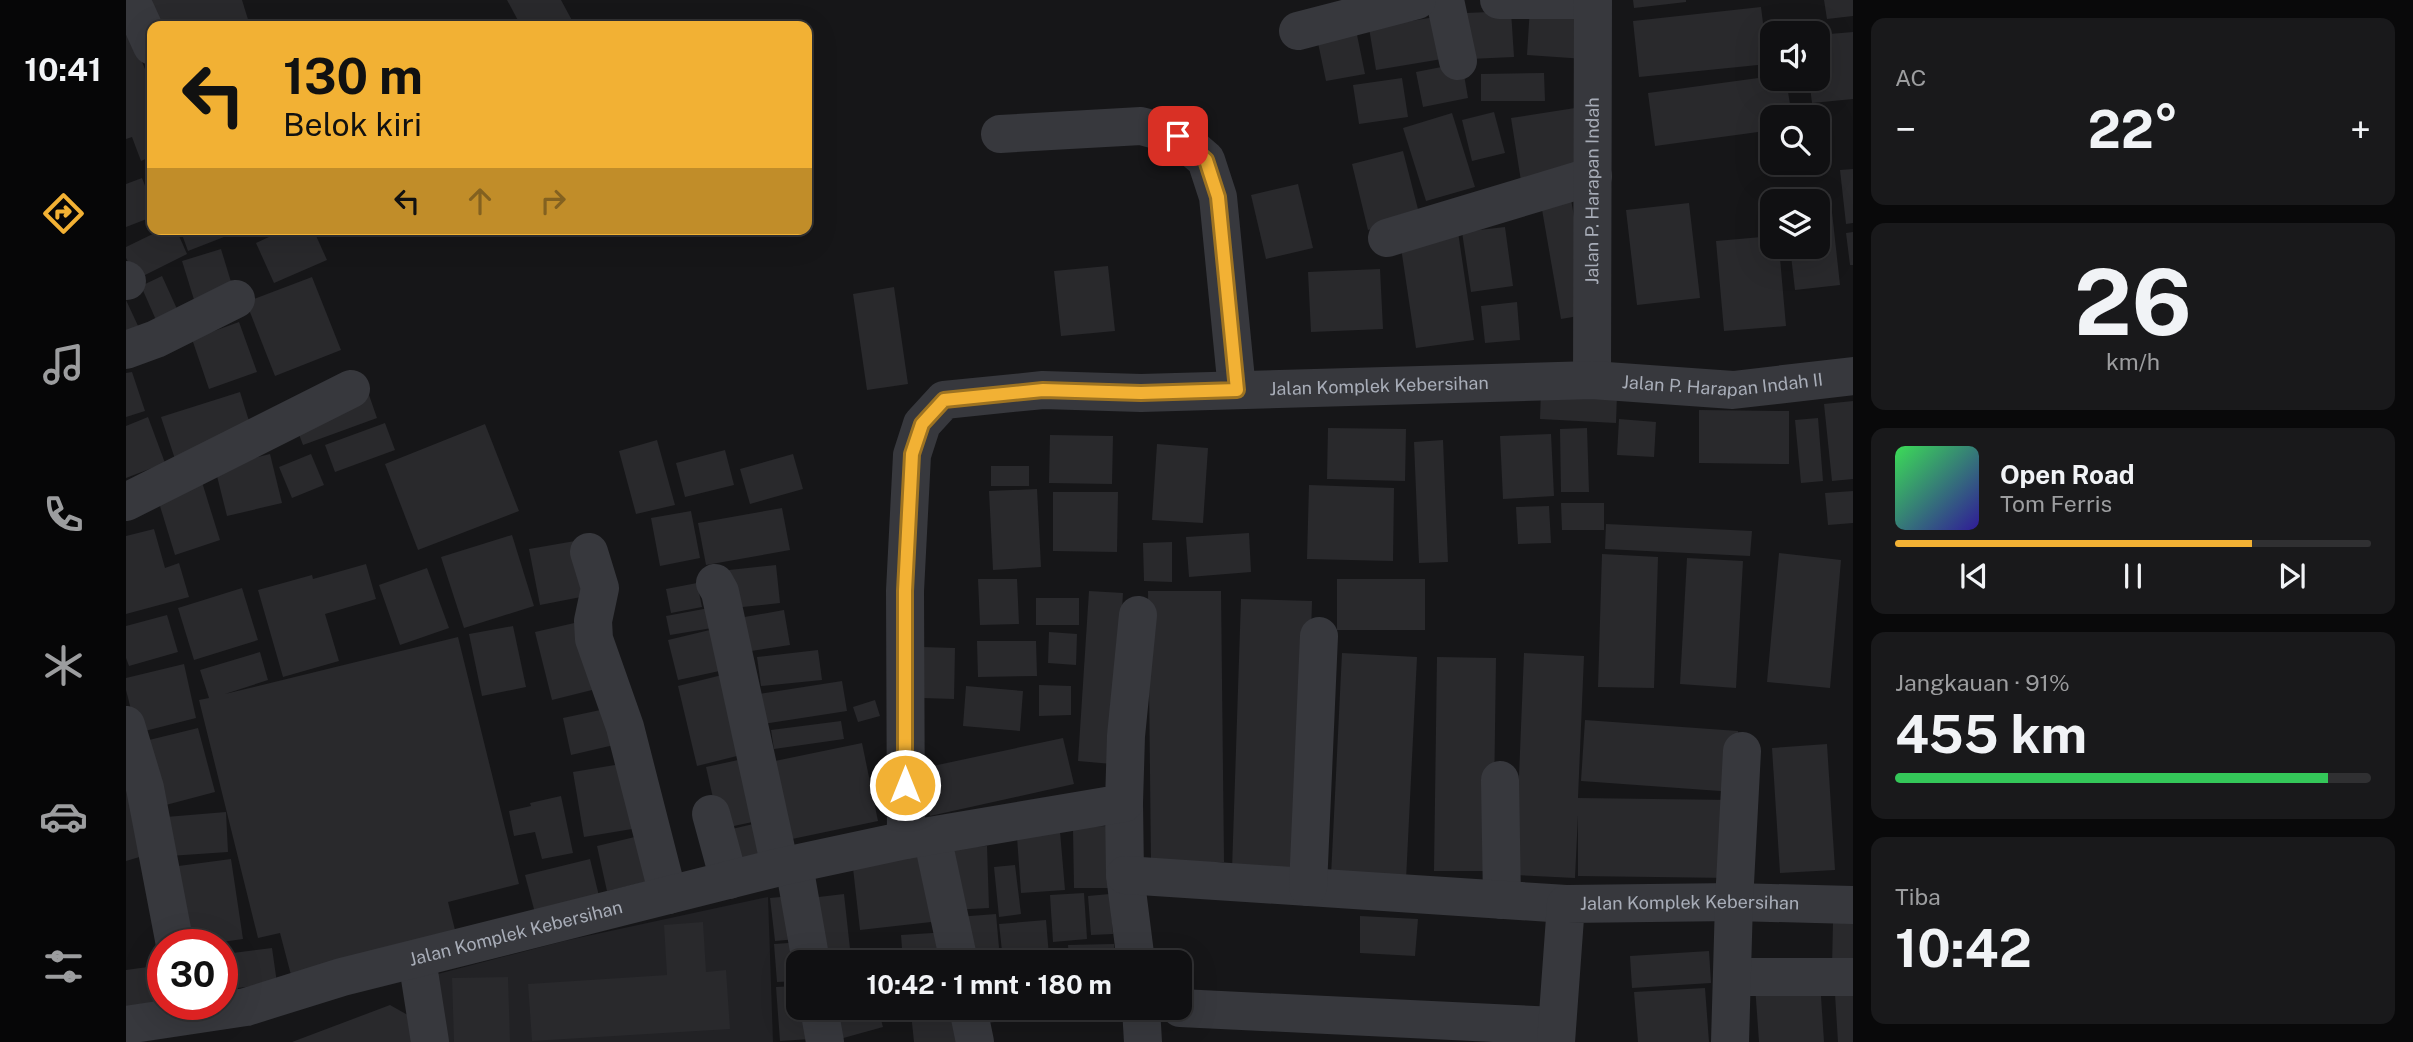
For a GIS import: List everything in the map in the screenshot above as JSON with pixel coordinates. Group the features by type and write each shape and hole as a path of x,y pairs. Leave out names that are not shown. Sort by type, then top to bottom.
{"street":[{"path":"131,0 147,35"},
{"path":"1298,31 1417,0"},
{"path":"1444,0 1458,61"},
{"path":"1499,0 1593,0"},
{"name":"Jalan P. Harapan Indah","path":"1592,380 1593,0"},
{"path":"1000,134 1141,126 1178,136 1206,160 1218,197 1237,390"},
{"path":"1387,238 1593,176"},
{"path":"126,350 156,339 236,299"},
{"name":"Jalan P. Harapan Indah II","path":"1592,380 1733,390 1853,376"},
{"name":"Jalan Komplek Kebersihan","path":"919,838 905,591 912,454 922,424 944,400 1043,390 1141,393 1592,380"},
{"path":"126,502 351,389"},
{"path":"589,552 600,588 593,621 594,639 625,727 668,895"},
{"path":"715,583 720,592 808,950"},
{"path":"1134,950 1125,875 1124,803 1126,736 1138,615"},
{"path":"1308,887 1319,636"},
{"path":"126,724 145,788 172,929"},
{"path":"1730,1042 1742,751"},
{"path":"1500,780 1502,900"},
{"name":"Jalan Komplek Kebersihan","path":"166,1021 246,1007 342,977 787,866 919,838 1124,803"},
{"path":"711,814 729,880"},
{"path":"919,838 955,950"},
{"path":"1125,875 1566,904"},
{"name":"Jalan Komplek Kebersihan","path":"1192,1008 1556,1034 1566,904 1734,902 1853,905"},
{"path":"417,959 430,1042"},
{"path":"1732,976 1853,977"},
{"path":"821,1020 825,1042"},
{"path":"970,1020 975,1042"},
{"path":"1142,1020 1143,1042"}],"shaded area":[{"path":"768,897 773,1042 438,1042 434,975 564,941"}],"building":[{"path":"147,0 242,0 248,21 153,21"},
{"path":"507,0 561,0 572,21 518,21"},
{"path":"1633,0 1686,0 1686,2 1634,8"},
{"path":"1824,0 1853,0 1853,16 1827,19"},
{"path":"1530,7 1588,12 1585,59 1527,55"},
{"path":"1761,7 1760,65 1639,77 1633,21"},
{"path":"1511,11 1514,57 1469,59 1466,13"},
{"path":"1441,16 1448,58 1376,70 1369,28"},
{"path":"1356,30 1365,74 1326,81 1317,38"},
{"path":"1853,32 1853,99 1812,103 1810,91 1830,91 1830,34"},
{"path":"130,33 147,74 147,158 141,161 132,137 126,139 126,34"},
{"path":"1462,63 1468,98 1423,107 1416,72"},
{"path":"1544,73 1545,101 1481,101 1481,74"},
{"path":"1402,78 1408,117 1359,124 1353,85"},
{"path":"1760,78 1760,91 1788,91 1790,105 1760,105 1760,132 1655,146 1648,93"},
{"path":"1575,108 1585,171 1521,181 1511,118"},
{"path":"1494,112 1505,153 1472,161 1462,120"},
{"path":"1452,113 1475,187 1426,201 1403,128"},
{"path":"1403,151 1420,217 1368,230 1352,164"},
{"path":"1853,169 1853,223 1846,224 1840,170"},
{"path":"142,178 147,191 147,219 126,227 126,184"},
{"path":"1298,184 1313,248 1266,259 1251,195"},
{"path":"1570,193 1590,314 1561,319 1540,198"},
{"path":"1830,194 1840,285 1795,290 1791,259 1830,259"},
{"path":"1689,203 1700,298 1637,305 1626,210"},
{"path":"1505,227 1513,286 1471,292 1462,232"},
{"path":"1458,232 1474,340 1416,348 1400,241"},
{"path":"1853,232 1853,265 1850,265 1846,233"},
{"path":"151,235 179,235 187,254 137,279 126,258 126,247"},
{"path":"182,235 229,235 188,251"},
{"path":"273,235 316,235 327,260 274,283 256,243"},
{"path":"1760,237 1760,259 1780,259 1786,326 1724,331 1716,241"},
{"path":"221,249 235,295 196,306 182,261"},
{"path":"1108,266 1115,331 1061,336 1054,271"},
{"path":"1380,269 1383,329 1311,332 1308,272"},
{"path":"162,276 182,320 160,329 141,286"},
{"path":"312,277 341,350 275,376 246,302"},
{"path":"894,287 908,384 867,390 853,294"},
{"path":"126,300 139,328 126,334"},
{"path":"1517,302 1520,340 1485,343 1481,306"},
{"path":"239,322 257,372 209,389 192,339"},
{"path":"132,372 145,411 126,417 126,373"},
{"path":"1541,390 1617,394 1616,423 1540,419"},
{"path":"240,392 253,434 175,459 161,417"},
{"path":"369,395 377,418 303,445 294,421"},
{"path":"1853,401 1853,479 1832,481 1824,404"},
{"path":"1699,410 1789,411 1789,464 1699,463"},
{"path":"148,417 165,463 126,478 126,426"},
{"path":"1818,418 1823,481 1801,483 1795,420"},
{"path":"1619,419 1656,422 1654,457 1617,455"},
{"path":"385,423 395,450 335,472 325,445"},
{"path":"485,424 519,511 418,550 385,464"},
{"path":"1328,428 1406,429 1405,481 1327,479"},
{"path":"1587,428 1589,492 1561,492 1560,429"},
{"path":"1551,434 1554,496 1503,499 1500,436"},
{"path":"1050,435 1113,436 1112,484 1049,483"},
{"path":"657,440 675,505 636,514 619,451"},
{"path":"1443,440 1448,562 1419,563 1414,442"},
{"path":"1157,444 1208,448 1203,523 1152,520"},
{"path":"725,450 734,485 685,497 676,463"},
{"path":"270,454 282,503 227,516 215,468"},
{"path":"311,454 324,485 292,498 279,467"},
{"path":"793,454 803,489 750,504 740,469"},
{"path":"991,466 1029,466 1029,486 991,486"},
{"path":"201,479 220,540 175,555 156,493"},
{"path":"1309,485 1394,488 1393,561 1307,559"},
{"path":"1037,489 1041,567 993,570 989,491"},
{"path":"1853,491 1853,523 1828,525 1825,493"},
{"path":"1053,492 1118,492 1117,552 1053,551"},
{"path":"1561,503 1604,503 1604,530 1562,530"},
{"path":"1549,506 1551,543 1518,544 1516,507"},
{"path":"782,508 790,550 706,565 698,523"},
{"path":"691,511 700,558 660,566 651,518"},
{"path":"1606,524 1752,531 1750,556 1605,549"},
{"path":"154,529 165,568 179,563 189,597 126,614 126,536"},
{"path":"1249,533 1251,572 1189,577 1186,537"},
{"path":"512,535 534,606 464,628 441,557"},
{"path":"575,541 586,596 540,605 529,549"},
{"path":"1172,542 1172,582 1144,581 1143,543"},
{"path":"1779,553 1841,560 1830,688 1767,682"},
{"path":"1602,554 1658,557 1654,688 1598,687"},
{"path":"1687,558 1743,561 1736,688 1680,684"},
{"path":"366,564 376,599 325,614 339,661 283,677 258,590 312,575 313,579"},
{"path":"776,565 780,603 733,608 729,570"},
{"path":"427,568 449,628 400,645 379,585"},
{"path":"978,579 1017,579 1019,624 980,625"},
{"path":"1337,579 1425,579 1425,630 1337,630"},
{"path":"697,583 702,607 671,613 666,589"},
{"path":"242,588 258,640 194,660 178,608"},
{"path":"1089,591 1123,593 1112,764 1078,761"},
{"path":"1148,591 1221,591 1224,862 1151,862"},
{"path":"1036,598 1079,598 1079,625 1036,625"},
{"path":"1241,599 1312,601 1304,873 1232,870"},
{"path":"709,608 712,628 670,635 666,616"},
{"path":"784,610 790,645 745,652 739,618"},
{"path":"167,615 178,652 129,666 126,658 126,626"},
{"path":"583,621 600,688 552,700 535,632"},
{"path":"513,626 526,687 482,696 469,634"},
{"path":"714,629 724,670 678,680 668,640"},
{"path":"1049,632 1077,634 1076,665 1048,663"},
{"path":"458,637 519,884 448,902 456,934 291,975 280,933 258,938 199,700 209,698 200,670 260,652 268,680 225,694"},
{"path":"977,641 1036,641 1037,676 978,677"},
{"path":"923,647 955,648 954,699 922,698"},
{"path":"818,650 822,680 761,686 757,657"},
{"path":"1342,653 1417,657 1406,880 1331,876"},
{"path":"1524,653 1584,656 1578,798 1732,800 1731,878 1578,876 1578,815 1575,878 1515,875"},
{"path":"1437,657 1496,658 1493,871 1434,871"},
{"path":"184,664 196,718 137,733 126,690 126,678"},
{"path":"722,675 741,755 697,766 678,686"},
{"path":"842,681 847,711 763,724 759,694"},
{"path":"1039,685 1071,686 1071,715 1039,716"},
{"path":"966,686 1023,691 1020,731 963,726"},
{"path":"875,700 880,716 858,722 853,707"},
{"path":"605,709 614,745 571,755 563,718"},
{"path":"1585,720 1738,731 1734,792 1581,781"},
{"path":"841,721 844,739 774,749 771,730"},
{"path":"198,728 215,792 162,806 145,741"},
{"path":"1063,738 1074,784 930,816 919,769"},
{"path":"862,743 878,821 792,839 775,761"},
{"path":"1827,744 1835,870 1780,873 1772,748"},
{"path":"752,757 766,819 720,829 706,767"},
{"path":"126,761 153,853 126,861"},
{"path":"627,763 638,828 584,837 573,772"},
{"path":"561,796 573,853 542,859 535,832 514,836 509,811"},
{"path":"226,812 228,852 169,856 166,817"},
{"path":"1059,820 1065,890 1021,893 1016,823"},
{"path":"766,821 776,861 728,872 719,832"},
{"path":"1109,826 1110,888 1074,888 1073,827"},
{"path":"639,836 649,881 607,891 597,846"},
{"path":"987,846 989,908 951,910 949,848"},
{"path":"932,850 940,921 860,930 852,859"},
{"path":"231,859 243,939 238,940 238,929 180,929 171,867"},
{"path":"590,859 599,896 535,913 525,875"},
{"path":"1015,865 1021,914 999,917 994,867"},
{"path":"1084,893 1087,939 1053,942 1050,895"},
{"path":"844,894 850,949 816,950 810,898"},
{"path":"1110,894 1113,934 1091,935 1088,896"},
{"path":"792,896 797,939 775,941 770,898"},
{"path":"996,914 999,950 960,950 957,917"},
{"path":"1360,916 1418,919 1415,956 1360,953"},
{"path":"1046,920 1048,950 1002,950 999,924"},
{"path":"1833,921 1853,922 1853,969 1832,968"},
{"path":"703,922 706,972 726,970 730,1029 532,1041 528,984 667,975 664,925"},
{"path":"948,932 949,950 902,950 901,935"},
{"path":"803,942 801,950 786,950 786,982 777,982 774,944"},
{"path":"1114,944 1114,950 1068,950 1068,945"},
{"path":"272,948 277,983 238,988 238,952"},
{"path":"1709,951 1711,983 1632,988 1630,956"},
{"path":"147,967 147,1016 126,1019 126,970"},
{"path":"508,977 510,1042 454,1042 452,978"},
{"path":"1820,981 1824,1042 1759,1042 1755,985"},
{"path":"776,987 786,987 786,1020 810,1020 811,1039 780,1041"},
{"path":"1705,988 1709,1042 1638,1042 1634,992"},
{"path":"1853,993 1853,1042 1838,1042 1835,994"},
{"path":"390,1005 413,1018 417,1042 292,1042"},
{"path":"823,1020 881,1020 883,1027 829,1042"},
{"path":"912,1020 968,1020 971,1042 914,1042"},
{"path":"987,1020 1010,1020 987,1023"}],"route":[{"path":"905,785 905,591 912,454 922,424 944,400 1043,390 1141,393 1237,390 1218,197 1206,160 1178,136"}]}
